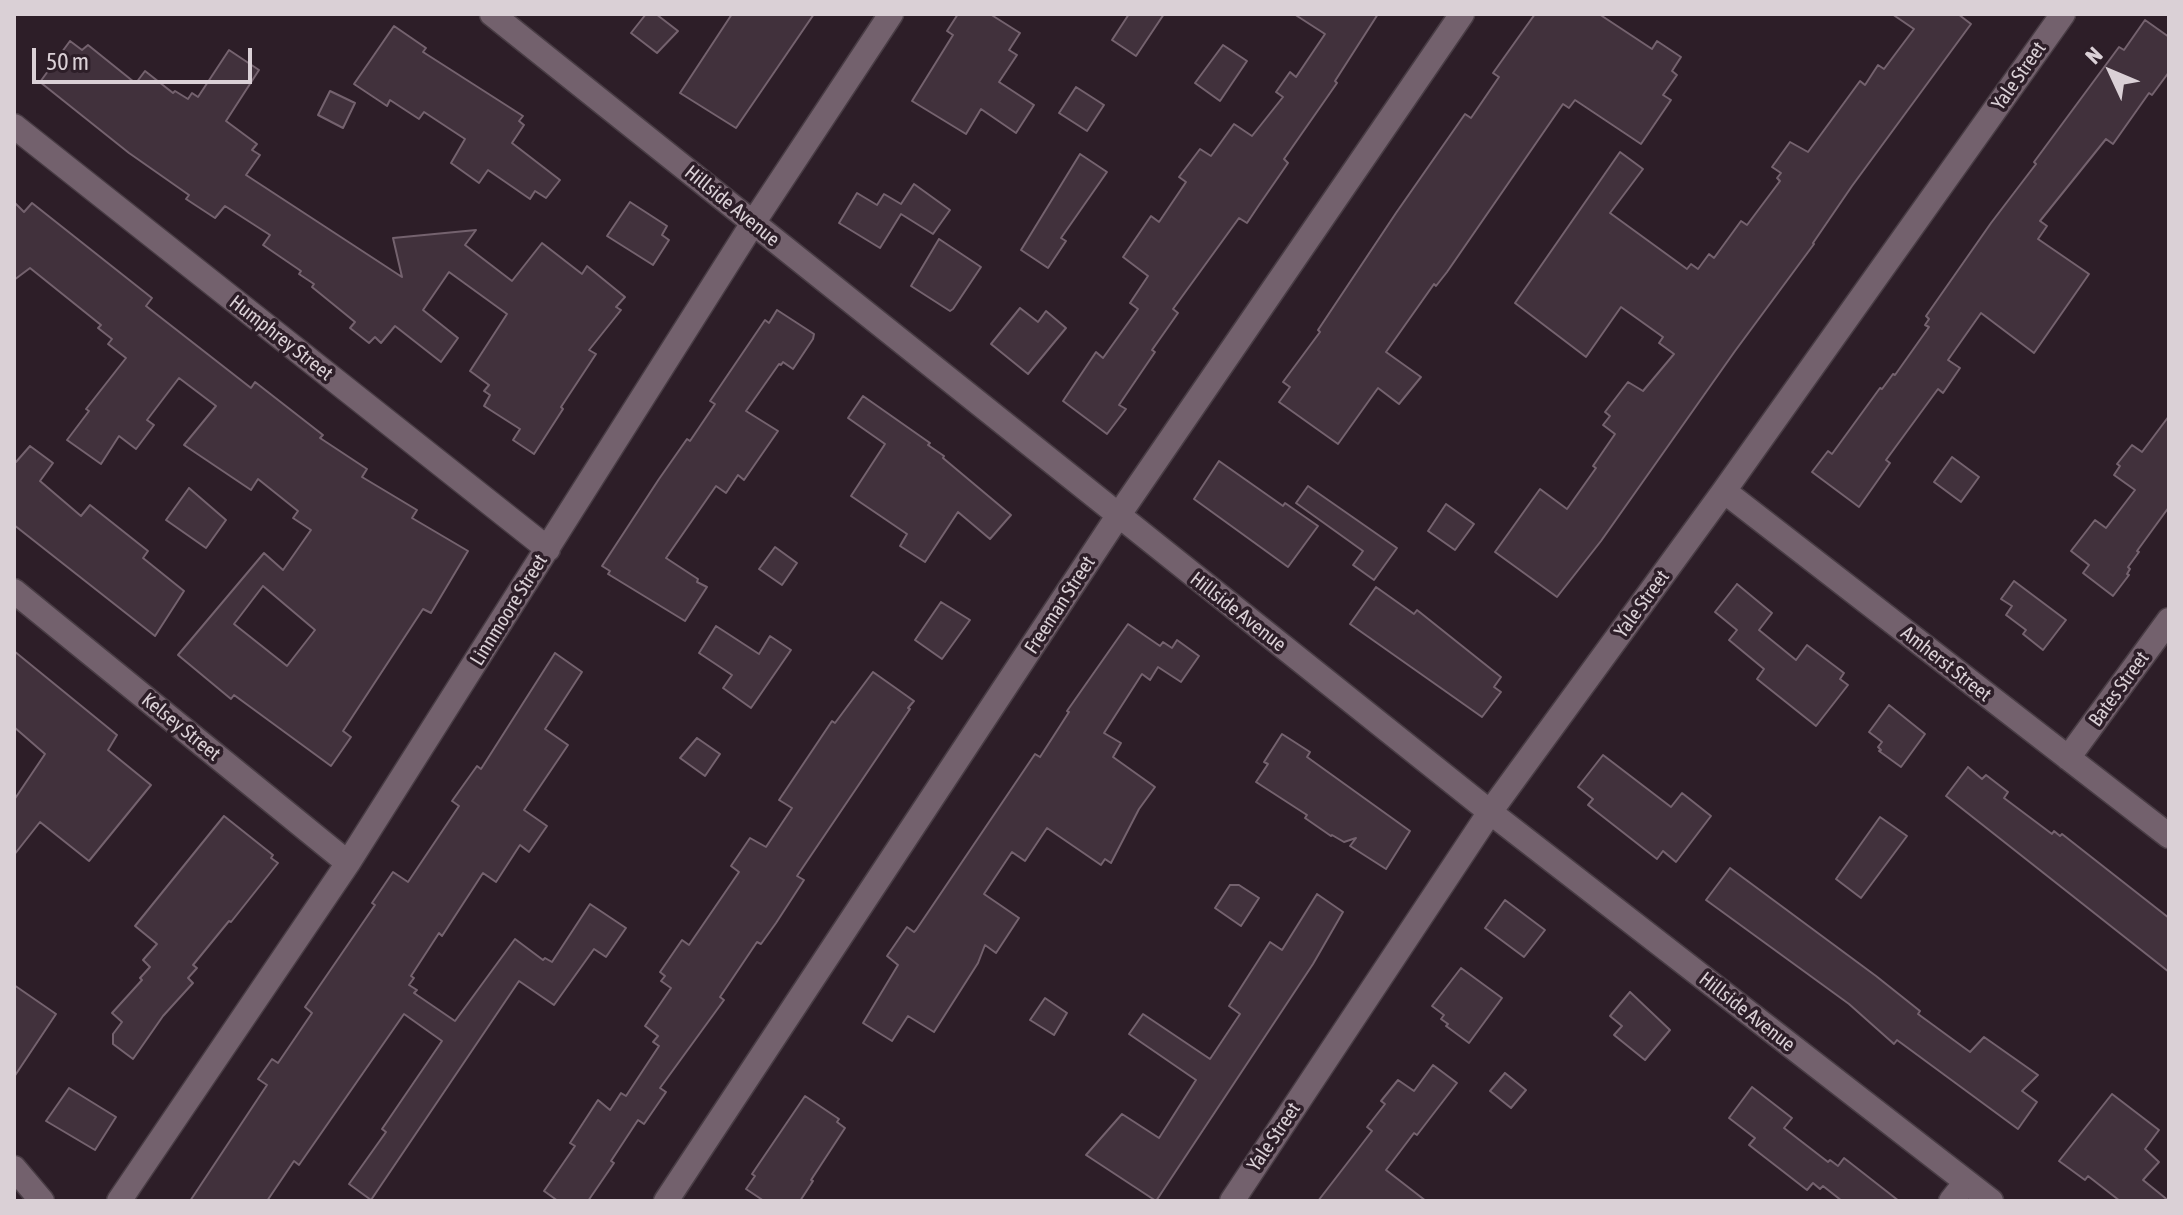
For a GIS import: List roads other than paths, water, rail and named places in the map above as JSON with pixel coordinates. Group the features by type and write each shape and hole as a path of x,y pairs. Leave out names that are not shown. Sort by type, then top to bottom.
{"street":[{"name":"Hillside Avenue","path":"492,14 1490,812 1958,1192 1991,1201"},
{"name":"Linnmoore Street","path":"119,1201 348,863 753,223 891,14"},
{"name":"Freeman Street","path":"666,1201 1118,516 1462,14"},
{"name":"Yale Street","path":"1232,1201 1490,812 1724,491 2063,14"},
{"name":"Humphrey Street","path":"14,126 548,549"},
{"name":"Amherst Street","path":"1724,491 2169,836"},
{"name":"Kelsey Street","path":"14,591 348,863"},
{"name":"Bates Street","path":"2068,758 2169,620"},
{"path":"14,1168 42,1201"}]}
